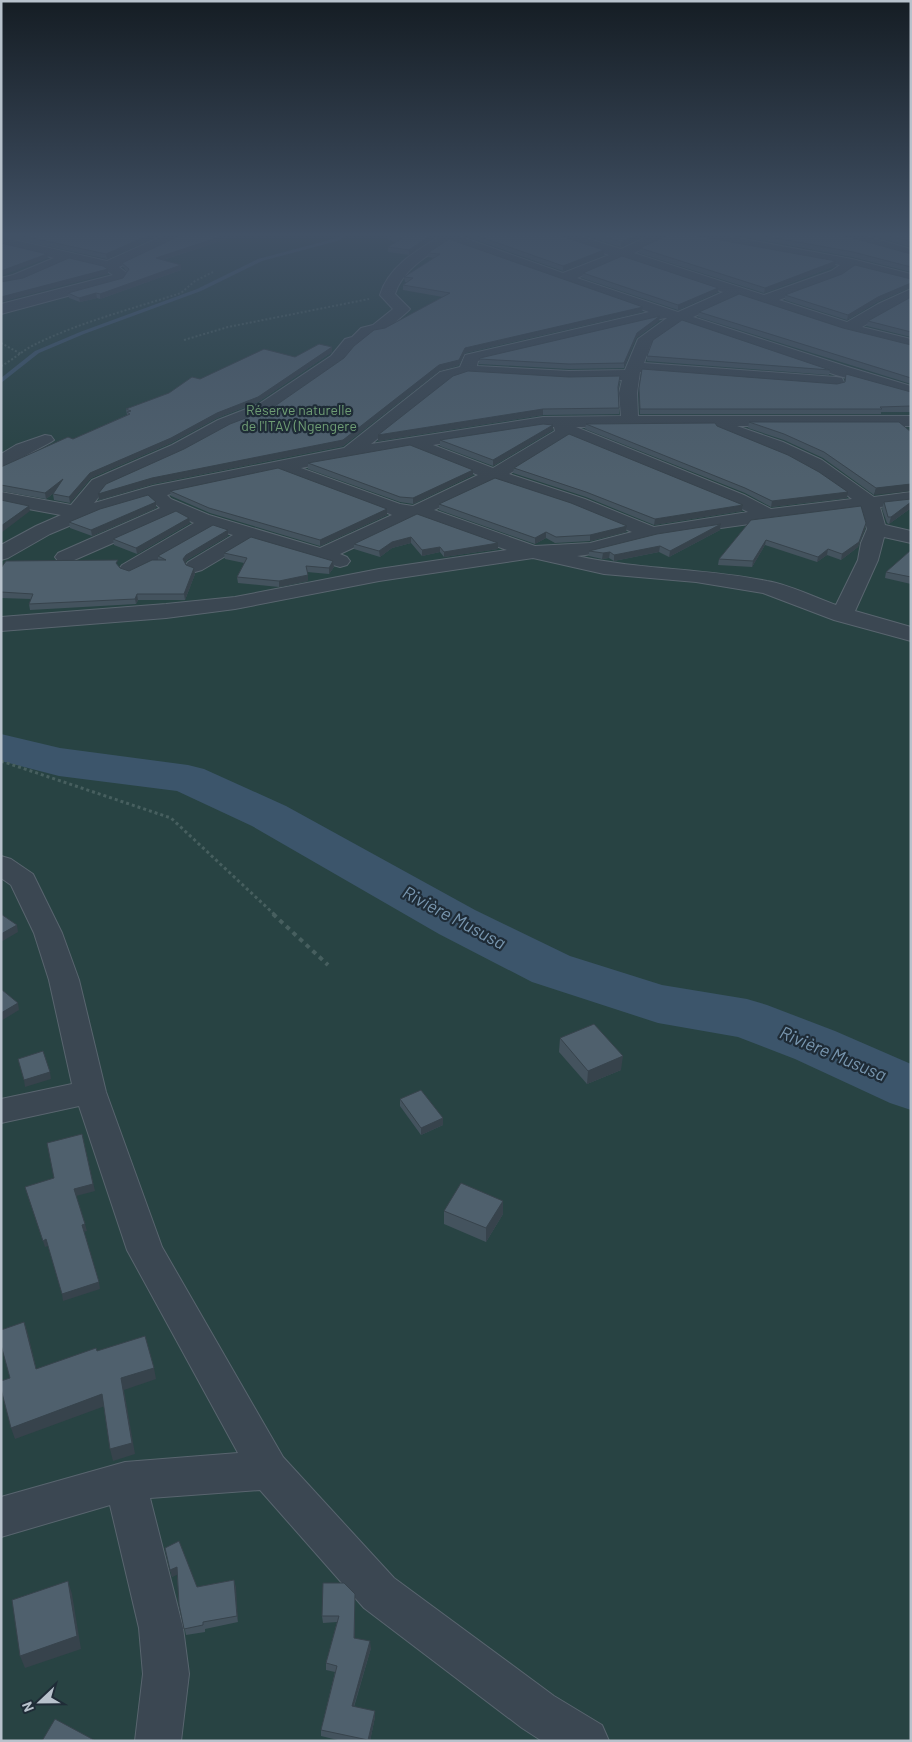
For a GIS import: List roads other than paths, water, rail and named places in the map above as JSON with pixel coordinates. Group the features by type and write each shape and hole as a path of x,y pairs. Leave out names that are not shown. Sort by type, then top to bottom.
{"street":[{"path":"73,515 99,484 178,449 224,424 266,408 337,359 350,342 358,340 367,331 379,328 394,316"},
{"path":"467,370 471,358 666,316"},
{"path":"630,422 628,393 632,371 644,342 671,316"},
{"path":"675,316 839,377 850,407"},
{"path":"814,316 849,328 911,344"},
{"path":"849,328 867,316"},
{"path":"348,453 418,400 446,376 467,370 569,376 632,371 839,377 911,391"},
{"path":"1,554 73,515 153,492 348,453 543,422 708,421 850,407 911,421"},
{"path":"708,421 772,444 811,463 826,471 870,503 871,514 877,529 871,544 868,560 842,615"},
{"path":"543,422 570,430 737,499 768,515"},
{"path":"322,555 419,512 494,475 570,430"},
{"path":"1,462 22,449 45,440"},
{"path":"413,443 494,475 578,503 652,533"},
{"path":"279,466 398,510 419,512 533,552 604,568 696,576 767,587 842,615 866,620 911,634"},
{"path":"153,492 164,503 210,522 322,555 379,575"},
{"path":"1,498 73,515"},
{"path":"1,624 166,611 235,603 379,575 533,552 590,549 652,533 768,515 911,498"},
{"path":"66,557 177,508"},
{"path":"129,569 210,522"},
{"path":"877,529 911,537"},
{"path":"195,566 248,534"},
{"path":"1,864 23,880 48,933 64,980 90,1092 145,1250 269,1470 379,1594 538,1712 586,1741"},
{"path":"1,1111 90,1092"},
{"path":"1,1517 125,1481 269,1470"},
{"path":"125,1481 161,1628 166,1674 158,1741"}],"waterway":[{"name":"Rivière Mususa","path":"1,381 37,352 127,316"},
{"name":"Rivière Mususa","path":"1,747 59,762 188,779 269,816 457,922 551,969 658,1004 747,1019 815,1045 911,1088"}],"park label":[{"name":"Réserve naturelle de l'ITAV (Ngengere","path":"299,418"}]}
